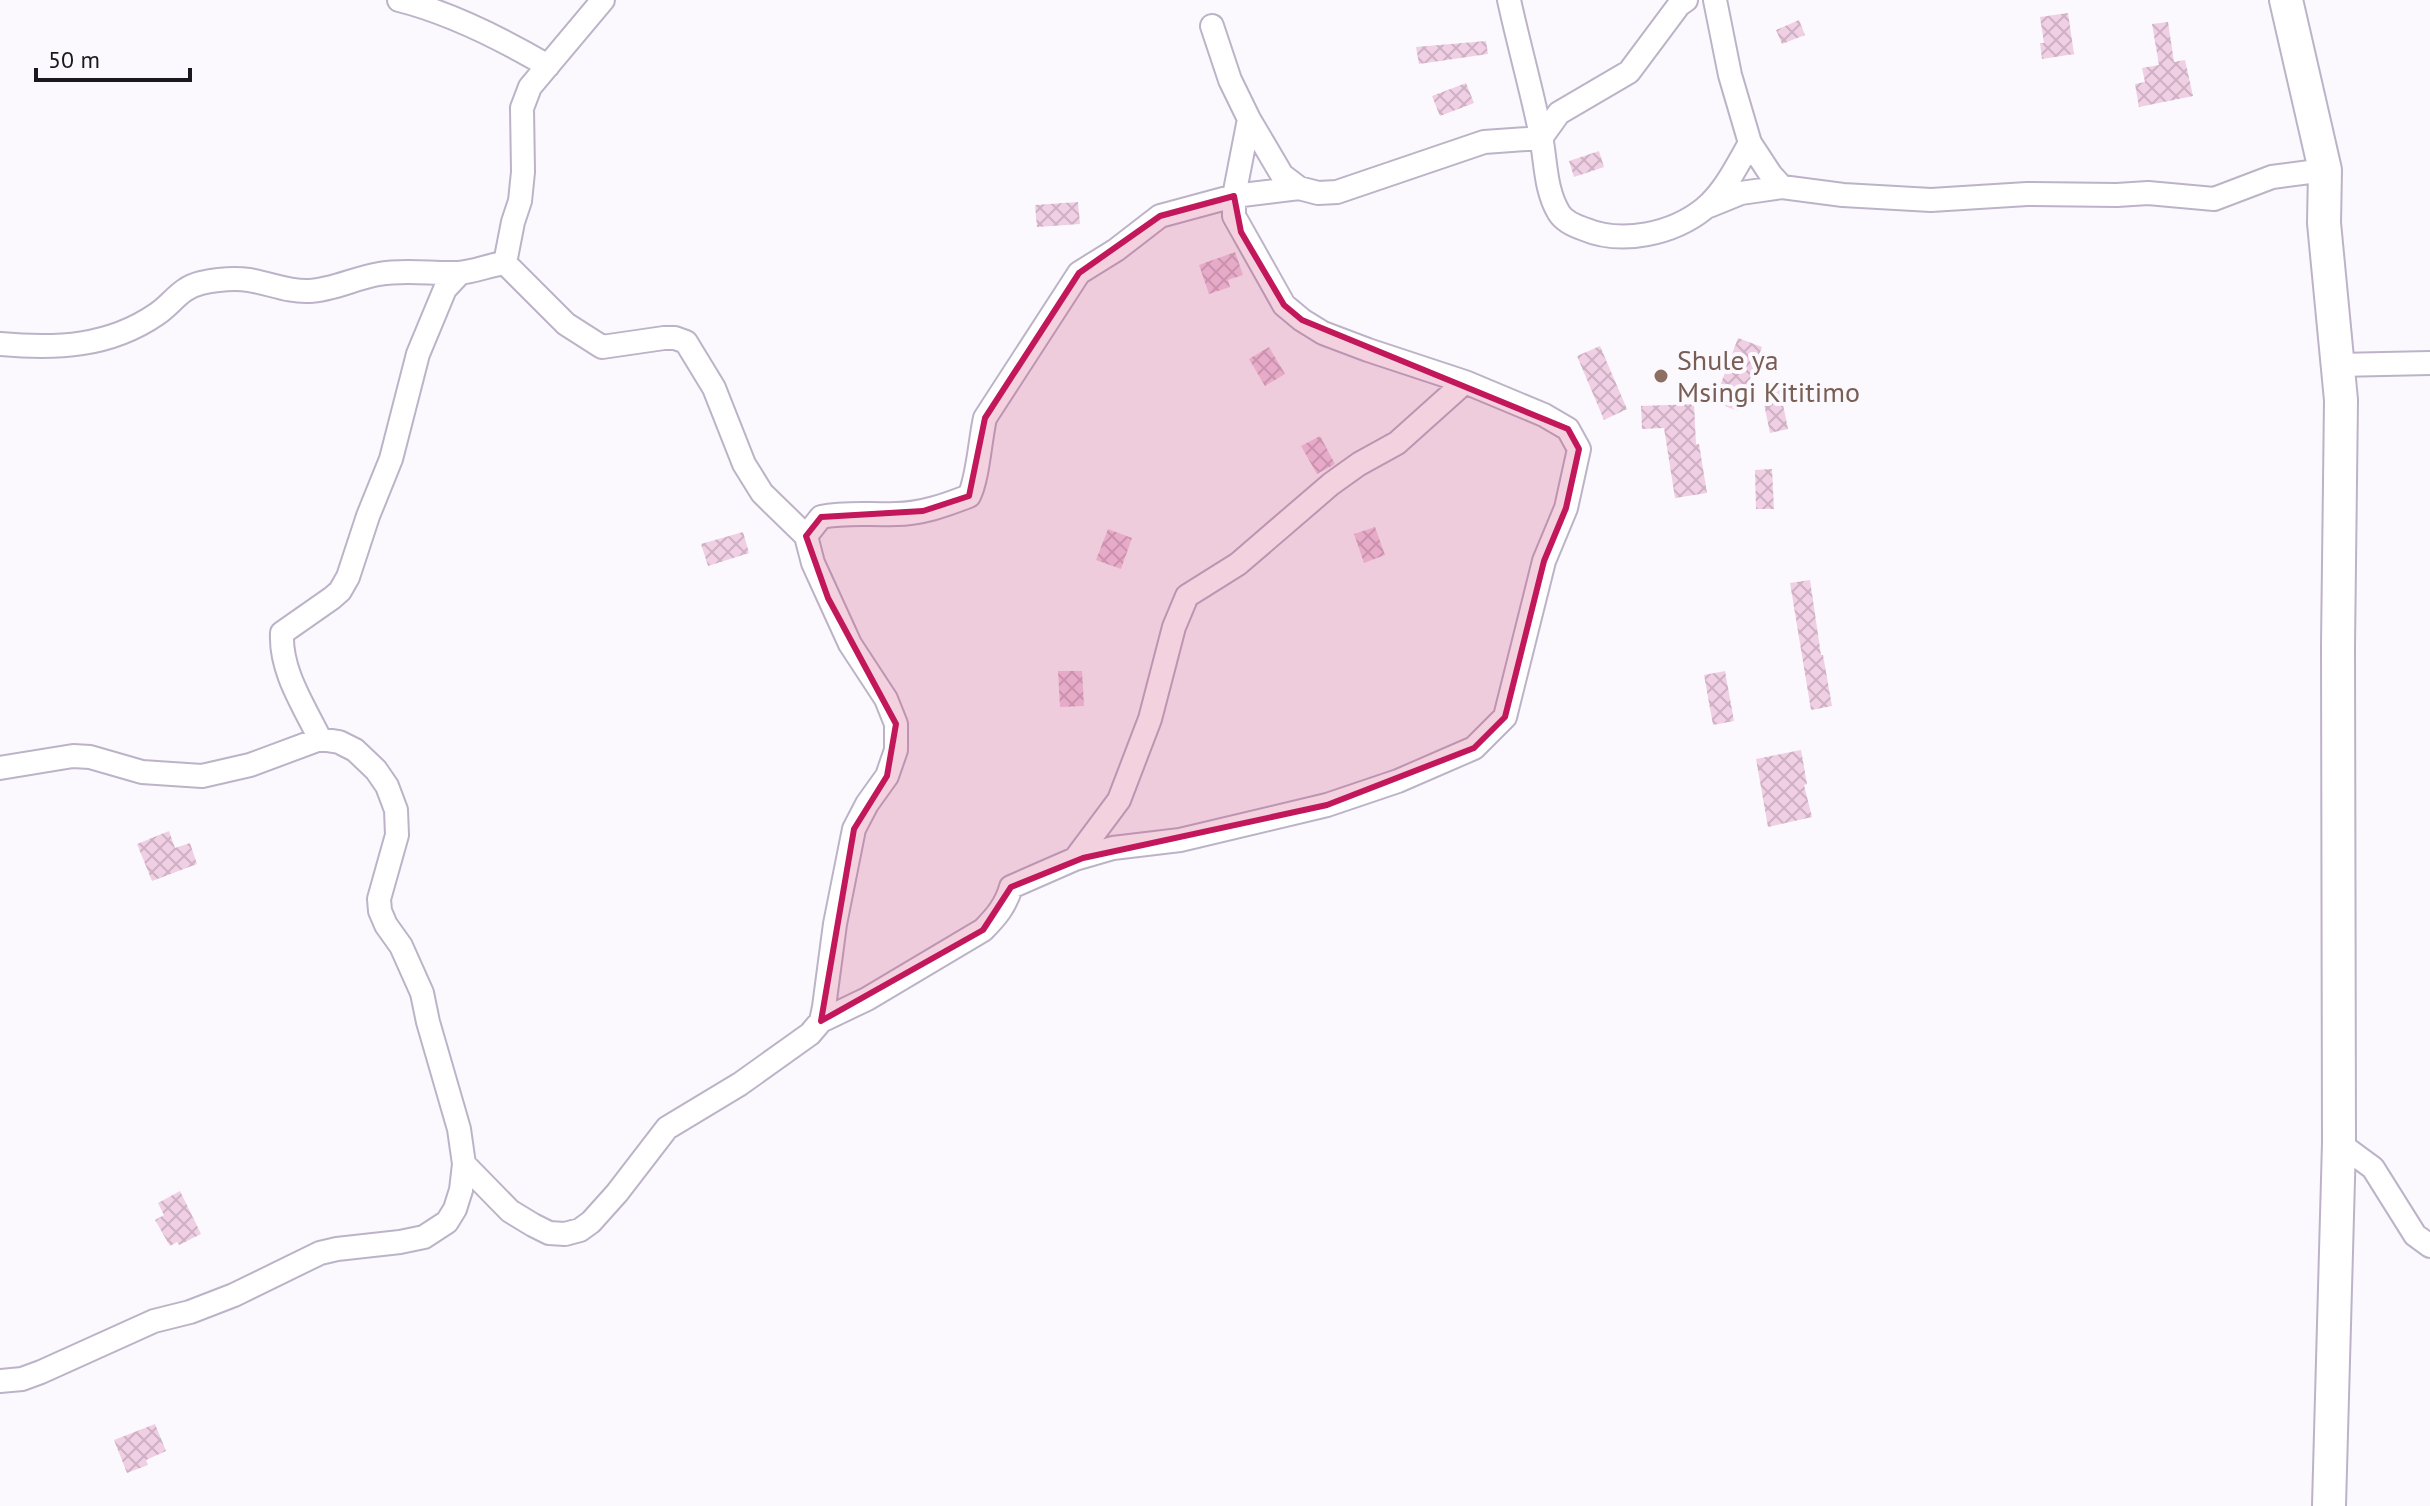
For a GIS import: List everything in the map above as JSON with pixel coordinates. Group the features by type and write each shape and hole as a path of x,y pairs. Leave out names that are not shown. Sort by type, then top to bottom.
{"highway":[{"path":"2286,0 2325,170 2324,223 2341,400 2339,1143 2329,1506"}],"street":[{"path":"399,0 495,37 548,66"},
{"path":"505,263 520,201 522,108 530,87 603,0"},
{"path":"1509,0 1552,199 1561,217 1593,233 1623,238 1650,233 1677,224 1704,208 1741,193 1782,187 1931,200 2027,194 2148,193 2214,199 2272,177 2325,170"},
{"path":"1541,138 1559,113 1629,72 1686,0"},
{"path":"1715,0 1733,88 1750,143 1782,187"},
{"path":"1212,26 1230,80 1249,119 1282,175 1299,188"},
{"path":"464,1164 510,1211 533,1225 549,1233 565,1234 580,1230 610,1202 667,1128 768,1065 810,1034 821,1021 880,992 983,930 996,917 1011,887 1075,859 1113,848 1180,840 1352,797 1474,748 1505,717 1544,561 1566,508 1579,449 1568,429 1544,415 1465,382 1323,333 1284,305 1234,216 1234,196 1249,119"},
{"path":"806,536 821,517 923,511 969,496 974,485 985,418 1079,273 1116,250 1160,216 1234,196 1299,188 1318,193 1337,192 1484,142 1541,138"},
{"path":"1704,208 1723,187 1750,143"},
{"path":"0,344 68,347 102,340 137,326 160,312 181,290 202,283 248,280 308,292 382,273 460,273 505,263"},
{"path":"505,263 566,324 602,347 664,338 686,342 714,388 744,464 762,493 806,536 813,563 834,610 864,668 886,699 896,724 896,750 887,776 854,829 835,924 821,1021"},
{"path":"320,739 293,685 282,647 282,633 332,598 348,577 391,459 418,354 445,289 460,273"},
{"path":"2338,365 2430,363"},
{"path":"1075,859 1119,800 1150,719 1174,627 1187,596 1238,564 1331,484 1397,443 1465,382"},
{"path":"0,768 73,756 90,757 142,772 202,776 250,765 320,739 339,742 355,750 376,770 387,786 396,810 397,835 379,899 380,911 401,946 422,993 457,1120 464,1164 455,1209 447,1222 424,1237 320,1253 234,1295 190,1312 154,1321 22,1379 0,1381"},
{"path":"2339,1143 2373,1168 2415,1235 2430,1246"}],"highlighted area":[{"path":"1234,196 1241,232 1284,305 1302,320 1568,429 1579,449 1566,508 1544,561 1505,717 1474,748 1327,805 1083,858 1011,887 983,930 821,1021 854,829 887,776 896,724 828,598 806,536 821,517 923,511 969,496 985,418 1079,273 1160,216"}],"building":[{"path":"2068,13 2074,54 2042,59 2040,43 2044,43 2040,17"},
{"path":"1799,20 1805,35 1782,44 1776,30"},
{"path":"2168,22 2174,62 2185,60 2193,96 2139,107 2135,84 2145,82 2142,68 2159,65 2152,24"},
{"path":"1486,41 1488,54 1419,64 1416,47"},
{"path":"1466,83 1474,103 1440,116 1432,96"},
{"path":"1599,151 1604,167 1574,177 1569,161"},
{"path":"1078,202 1080,224 1037,227 1035,205"},
{"path":"1235,252 1243,275 1228,280 1230,287 1209,294 1199,265"},
{"path":"1738,338 1762,347 1738,411 1714,402"},
{"path":"1600,346 1627,409 1604,420 1577,356"},
{"path":"1269,347 1285,374 1265,386 1249,359"},
{"path":"1780,390 1788,429 1770,433 1762,394"},
{"path":"1694,404 1696,444 1699,444 1707,493 1675,498 1664,428 1642,429 1641,406"},
{"path":"1320,436 1335,464 1317,474 1301,446"},
{"path":"1772,469 1774,509 1756,509 1755,470"},
{"path":"1375,527 1385,555 1364,563 1354,534"},
{"path":"1108,529 1132,538 1121,569 1096,560"},
{"path":"743,532 749,553 708,566 701,544"},
{"path":"1810,580 1832,706 1811,710 1790,583"},
{"path":"1058,671 1082,671 1084,706 1060,707"},
{"path":"1725,671 1734,721 1713,725 1704,675"},
{"path":"1801,750 1807,784 1804,785 1812,817 1768,827 1756,759"},
{"path":"169,831 175,848 190,843 197,864 152,881 137,844"},
{"path":"180,1191 201,1234 170,1246 155,1220 164,1215 158,1203"},
{"path":"155,1424 166,1451 146,1460 148,1465 127,1473 114,1440"}],"place":[{"name":"Shule ya Msingi Kititimo","path":"1661,376"}]}
